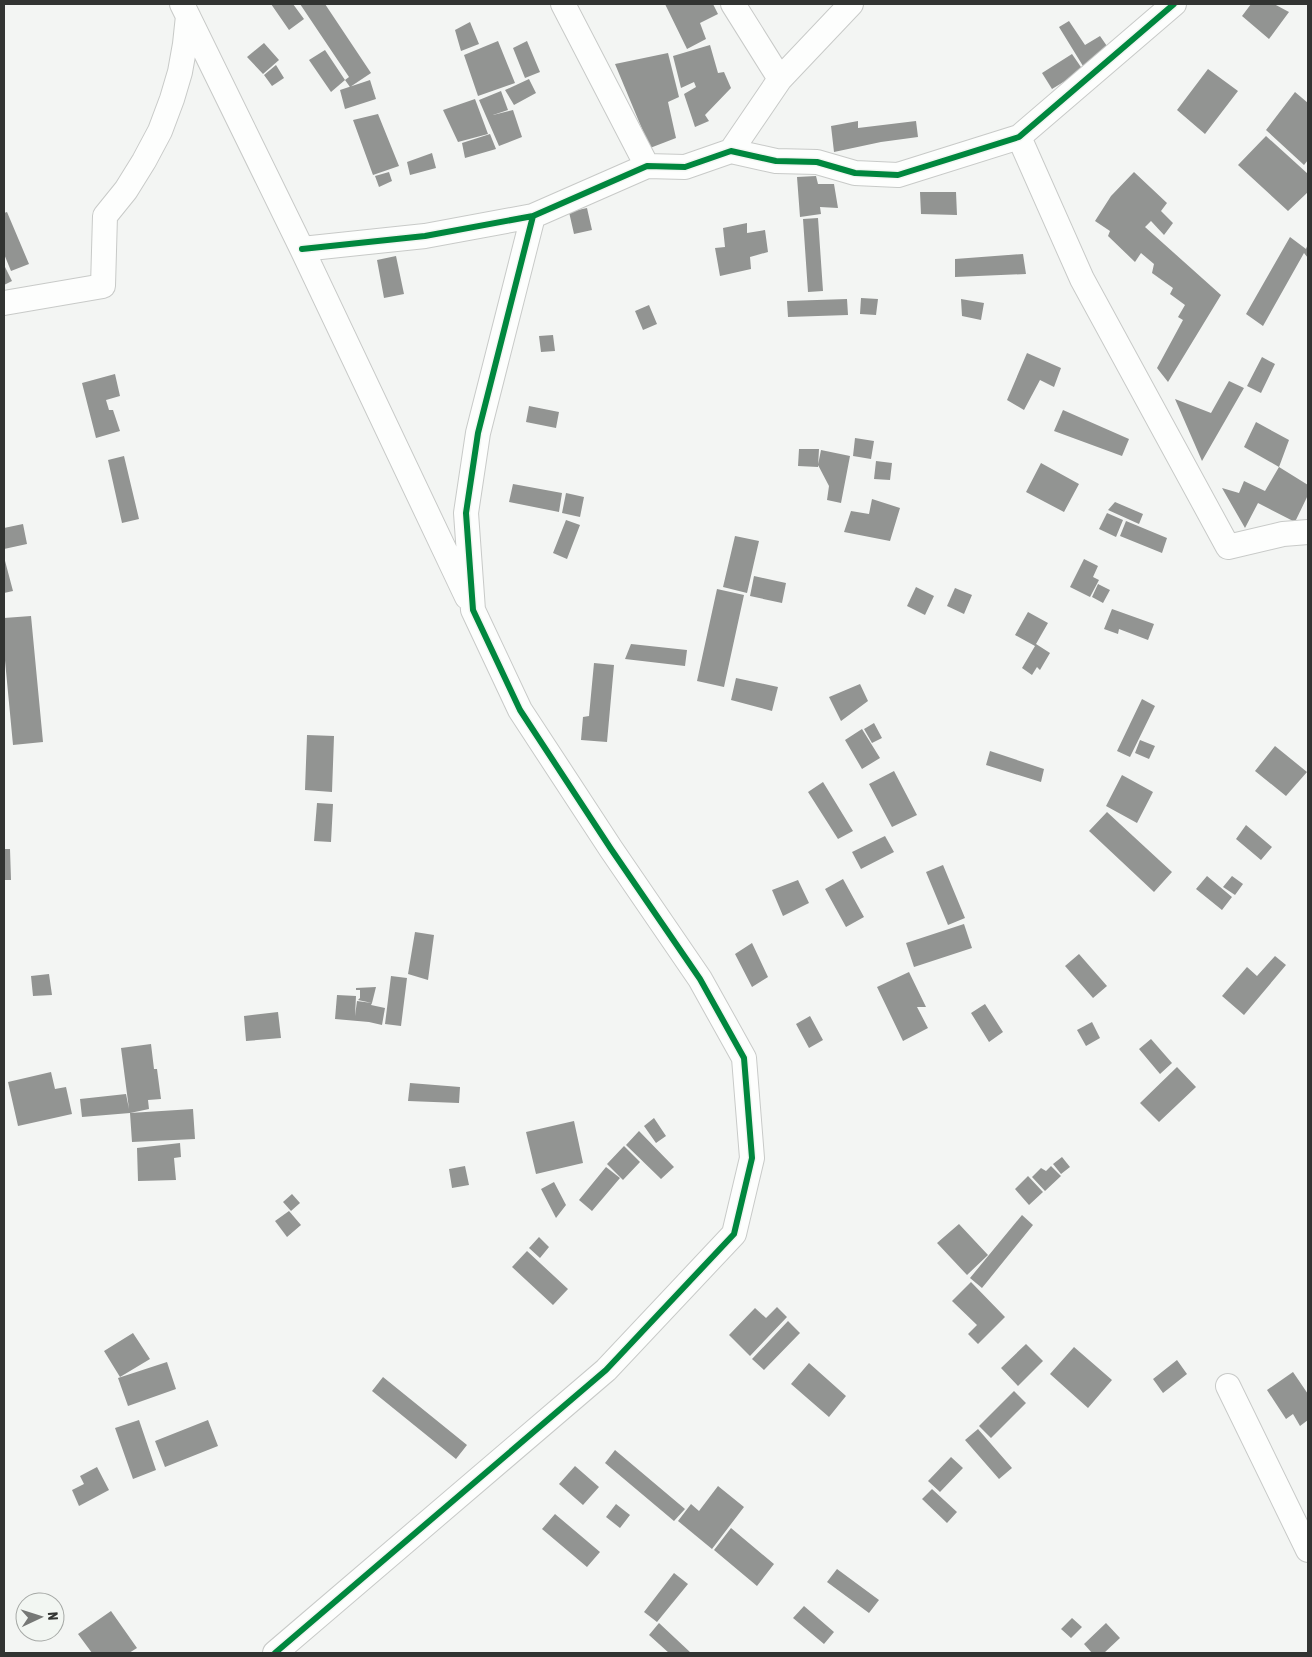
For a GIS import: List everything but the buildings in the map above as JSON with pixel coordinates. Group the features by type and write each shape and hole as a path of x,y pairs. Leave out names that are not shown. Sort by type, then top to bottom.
{"street":[{"path":"563,4 647,166"},
{"path":"733,4 780,79"},
{"path":"731,151 780,79 851,4"},
{"path":"302,249 425,236 533,216 647,166 685,167 731,151 776,161 817,162 855,173 898,175 1019,136 1174,4"},
{"path":"185,10 302,249 520,710 611,849 700,979 744,1058 752,1158 734,1234 606,1370 274,1653"},
{"path":"4,302 103,286 104,216 144,161 160,131 180,72 185,44 185,10"},
{"path":"1019,136 1082,280 1228,547 1283,534 1308,532"},
{"path":"473,610 466,513 475,451 533,216"},
{"path":"1228,1386 1308,1550"}],"cycle path":[{"path":"302,249 425,236 533,216 647,166 685,167 731,151 776,161 817,162 855,173 898,175 1019,137 1174,4"},
{"path":"275,1653 606,1370 734,1234 752,1158 744,1058 700,979 611,849 520,710 473,610 466,513 478,433 533,216"}]}
